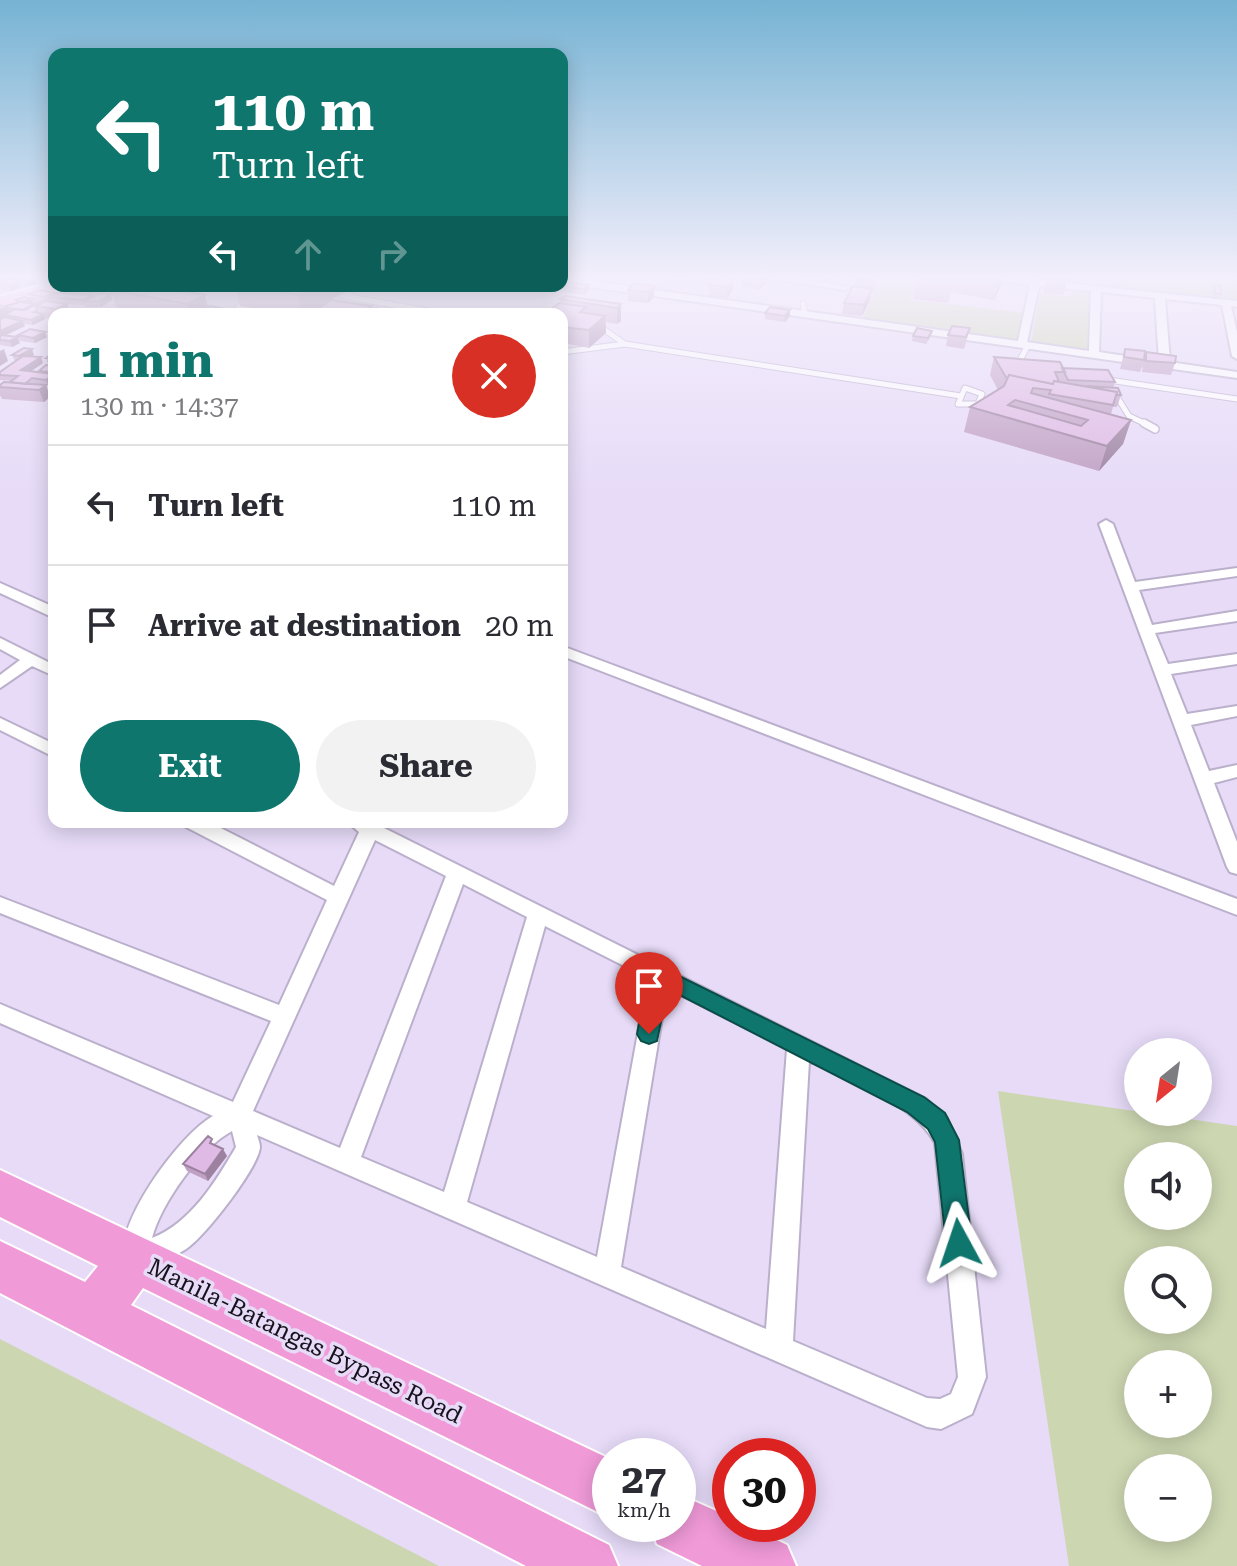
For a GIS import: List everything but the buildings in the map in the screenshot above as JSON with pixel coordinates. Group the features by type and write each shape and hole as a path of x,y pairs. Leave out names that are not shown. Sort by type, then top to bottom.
{"highway":[{"name":"Manila-Batangas Bypass Road","path":"0,1193 592,1480"},
{"path":"94,1313 134,1258"},
{"path":"0,1266 588,1566"},
{"path":"696,1532 766,1566"}],"street":[{"path":"1064,350 1237,375"},
{"path":"1164,350 1165,364"},
{"path":"1106,524 1203,779 1232,839 1237,867"},
{"path":"1130,587 1237,572"},
{"path":"0,587 48,610"},
{"path":"1147,630 1237,616"},
{"path":"0,643 48,668"},
{"path":"568,653 1237,907"},
{"path":"0,683 31,659"},
{"path":"1162,670 1237,659"},
{"path":"1181,721 1237,711"},
{"path":"0,723 48,748"},
{"path":"1203,779 1237,771"},
{"path":"205,828 338,897"},
{"path":"134,1258 146,1211 199,1141 240,1114 338,897 362,828"},
{"path":"0,1013 927,1412 941,1414 962,1404 972,1377 947,1140 936,1121 916,1105 367,828"},
{"path":"347,1160 457,873"},
{"path":"0,905 284,1016"},
{"path":"453,1206 538,913"},
{"path":"607,1273 659,974"},
{"path":"779,1348 799,1045"},
{"path":"134,1258 169,1244 190,1230 227,1182 248,1148 240,1114"}],"lane":[{"path":"664,350 961,396"},
{"path":"1023,350 1017,366 1024,370"},
{"path":"1093,378 1237,399"},
{"path":"1107,380 1129,416 1155,429"}],"green space":[{"path":"998,1091 1124,1109 1124,1126 1212,1126 1212,1122 1237,1126 1237,1566 1069,1566"},
{"path":"0,1339 439,1566 0,1566"}],"route":[{"path":"649,1034 659,974 916,1105 936,1121 947,1140 959,1243"}]}
